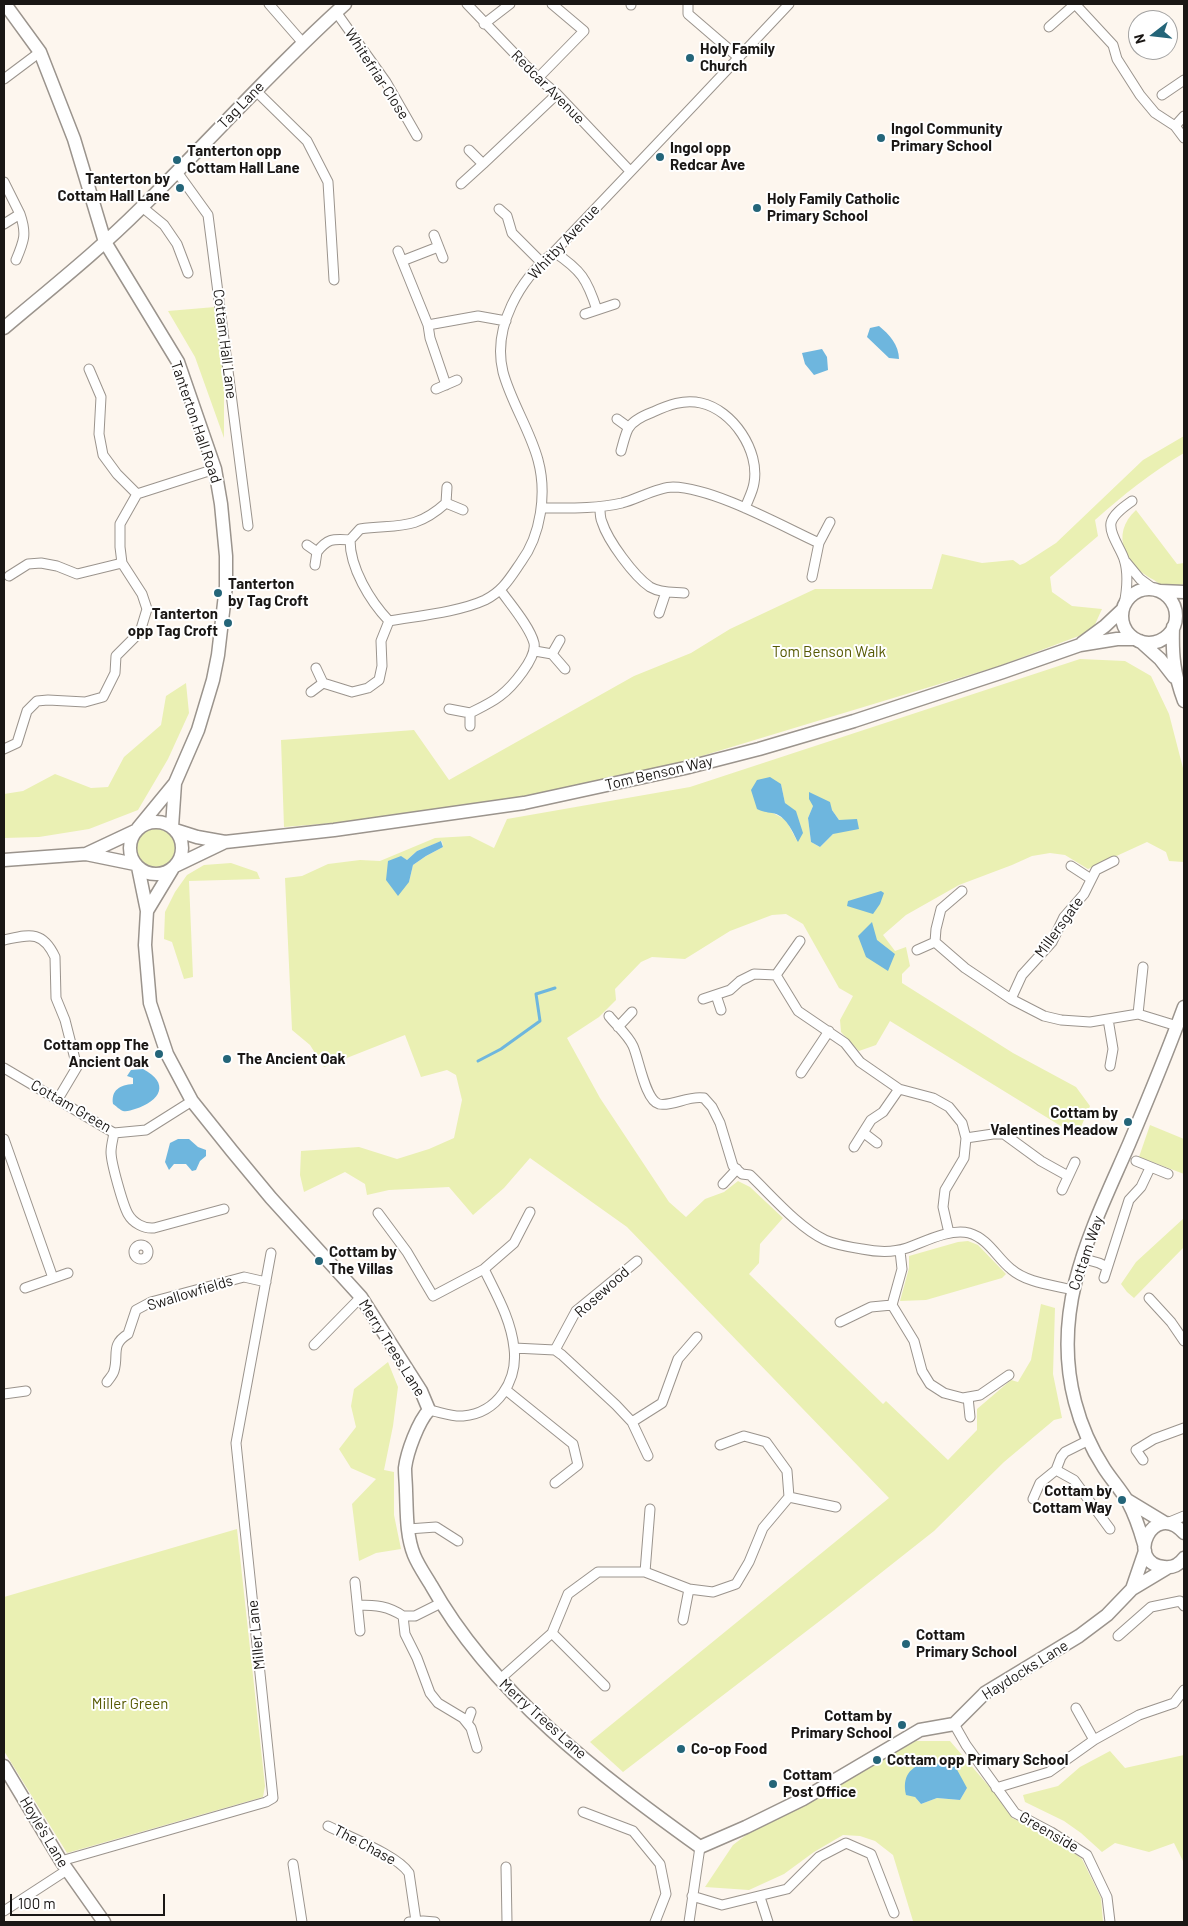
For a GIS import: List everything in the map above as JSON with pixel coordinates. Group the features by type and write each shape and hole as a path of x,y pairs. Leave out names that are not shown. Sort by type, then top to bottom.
{"main road":[{"name":"Tanterton Hall Road","path":"5,4 40,52 74,139 105,242 178,362 215,470 225,530 226,586 224,609 218,655 206,706 189,752 175,782 137,830"},
{"name":"Tag Lane","path":"4,328 105,242 142,207 255,90 341,8"},
{"path":"1176,679 1160,659 1124,627 1122,619 1123,608 1128,599 1140,590 1184,592"},
{"path":"1158,591 1172,602 1176,617 1172,654 1176,679 1184,701"},
{"name":"Tom Benson Way","path":"1080,645 1105,626 1123,608"},
{"path":"1137,640 1147,643 1162,639 1184,612"},
{"name":"Tom Benson Way","path":"174,828 197,837 225,842 402,822 524,803 686,768 817,732 1080,645 1117,639 1137,640"},
{"name":"Tanterton Hall Road","path":"174,828 175,782"},
{"path":"4,860 86,854 136,865 151,874 159,874 174,867 182,852 182,844 174,828 155,821 146,823 137,830 86,854"},
{"path":"136,865 129,848 131,839 137,830"},
{"name":"Tom Benson Way","path":"174,867 225,842"},
{"name":"Merry Trees Lane","path":"136,865 147,911 145,945 150,1003 167,1054 192,1101 271,1198 361,1297 421,1391 429,1410 423,1416 410,1448 405,1468 408,1529 414,1554 441,1603 469,1644 499,1680 570,1745 632,1798 700,1847"},
{"name":"Merry Trees Lane","path":"147,911 174,867"},
{"name":"Cottam Way","path":"1144,1548 1135,1516 1127,1500 1104,1468 1089,1440 1075,1403 1067,1360 1067,1324 1072,1290 1081,1258 1184,1007"},
{"name":"Cottam Way","path":"1127,1500 1166,1523 1174,1525 1184,1533"},
{"path":"1166,1523 1153,1528 1145,1538 1144,1548 1153,1564 1184,1571"},
{"name":"Haydocks Lane","path":"1132,1589 1144,1548"},
{"name":"Haydocks Lane","path":"954,1724 985,1693 1079,1636 1108,1615 1132,1589 1168,1568 1176,1566 1184,1558"},
{"path":"700,1847 803,1799 920,1730 954,1724"},
{"name":"Hoyle's Lane","path":"4,1766 64,1866 104,1922"}],"street":[{"path":"269,4 303,43"},
{"name":"Redcar Avenue","path":"467,4 484,24 538,78 557,94 630,171"},
{"path":"484,24 510,4"},
{"path":"538,78 584,31 552,4"},
{"path":"688,4 688,14 738,57"},
{"name":"Whitby Avenue","path":"389,621 484,601 501,591 527,554 542,508 538,461 504,372 502,340 510,306 541,262 554,252 789,4"},
{"path":"1050,28 1075,4 1113,45 1117,59 1140,95 1155,113 1175,126 1184,138"},
{"name":"Whitefriar Close","path":"341,8 417,136"},
{"path":"4,79 40,52"},
{"path":"1162,95 1184,80"},
{"path":"255,90 307,142 328,182 334,280"},
{"path":"461,184 557,94"},
{"path":"1175,126 1184,116"},
{"path":"470,150 483,164"},
{"name":"Cottam Hall Lane","path":"177,172 208,215 248,526"},
{"path":"4,182 24,226 24,239 16,260"},
{"path":"142,207 164,225 177,244 188,273"},
{"path":"499,209 507,216 512,233 541,262"},
{"path":"4,224 20,214"},
{"path":"434,235 443,258"},
{"path":"402,261 438,247"},
{"path":"398,251 428,325 430,338 446,384"},
{"path":"554,252 580,271 597,310"},
{"path":"585,314 615,304"},
{"path":"428,325 478,316 506,321"},
{"path":"89,369 101,397 99,434 103,455 137,494"},
{"path":"436,389 457,380"},
{"path":"621,451 628,427 642,417 678,402 701,402 715,408 742,432 749,448 754,466 754,483 745,508"},
{"path":"616,419 628,427"},
{"path":"4,749 17,743 27,711 37,702 48,700 85,702 103,697 115,673 116,656 140,632 147,609 142,594 122,563 120,524 137,494 215,470"},
{"path":"316,668 323,683 352,692 368,688 379,680 382,666 381,641 389,621 375,607 354,564 350,552 350,540 360,530 416,523 432,515 446,502 447,487"},
{"path":"542,508 600,507 622,503 670,487 688,488 745,508 819,543"},
{"path":"1123,608 1127,581 1124,560 1112,531 1111,521 1132,500"},
{"path":"446,502 463,510"},
{"path":"600,507 601,522 618,550 636,573 651,587 666,592 684,593"},
{"path":"812,577 819,543 830,522"},
{"path":"315,565 317,552 324,543 332,539 350,540"},
{"path":"307,545 317,552"},
{"path":"1124,560 1140,579 1158,591"},
{"path":"9,576 28,564 41,563 57,566 78,574 122,563"},
{"path":"449,709 470,713 500,696 520,676 535,651 534,642 530,634 501,591"},
{"path":"659,613 666,592"},
{"path":"552,654 560,640"},
{"path":"535,651 552,654 565,669"},
{"path":"311,692 323,683"},
{"path":"470,713 470,726"},
{"name":"Millersgate","path":"1011,999 1022,975 1052,942 1064,917 1084,894 1090,878 1096,870 1114,861"},
{"path":"1071,866 1090,878"},
{"path":"935,942 936,928 941,909 962,891"},
{"path":"4,940 26,934 40,938 53,951 55,956 56,998 65,1020 77,1067 58,1099"},
{"path":"776,975 800,941"},
{"path":"935,942 965,968 1011,999 1044,1016 1061,1020 1090,1022 1138,1014 1177,1026"},
{"path":"917,950 935,942"},
{"path":"1138,1014 1142,967"},
{"path":"703,999 730,990 740,981 754,974 776,975"},
{"path":"776,975 798,1011 845,1043 860,1062 899,1089 933,1098 949,1107 962,1123 966,1138 964,1158 945,1190 943,1208 949,1233"},
{"path":"716,995 721,1010"},
{"path":"618,1027 632,1012"},
{"path":"609,1016 632,1044 649,1096 657,1104 666,1104 695,1096 704,1098 720,1123 733,1166 742,1174 750,1175 802,1224 825,1240 842,1246 880,1252 900,1250 949,1233 966,1232 979,1236 993,1248 1012,1270 1030,1279 1072,1290"},
{"path":"1108,1019 1113,1049 1110,1066"},
{"path":"801,1073 828,1031"},
{"name":"Cottam Green","path":"4,1068 114,1133 146,1130 192,1101"},
{"path":"854,1147 871,1120 883,1112 899,1089"},
{"path":"114,1133 111,1151 112,1163 128,1215 138,1225 148,1228 224,1209"},
{"path":"864,1133 877,1143"},
{"path":"966,1138 1004,1134 1041,1161 1068,1176"},
{"path":"4,1139 53,1278"},
{"path":"1136,1161 1168,1174"},
{"path":"1062,1190 1075,1162"},
{"path":"1104,1278 1129,1200 1141,1187 1150,1168"},
{"path":"723,1184 737,1169"},
{"path":"378,1213 407,1252 433,1296 484,1269 514,1243 530,1212"},
{"path":"144,1245 148,1228"},
{"path":"900,1250 902,1269 892,1305 914,1341 922,1371 930,1384 944,1393 963,1398 980,1395 1009,1375"},
{"name":"Miller Lane","path":"64,1866 266,1802 273,1798 236,1443 271,1253"},
{"path":"1081,1258 1107,1267"},
{"name":"Rosewood","path":"555,1350 576,1311 637,1261"},
{"path":"429,1410 463,1416 482,1411 496,1403 506,1390 513,1373 514,1348 506,1313 484,1269"},
{"path":"25,1288 68,1272"},
{"name":"Swallowfields","path":"107,1382 114,1372 116,1347 121,1338 128,1334 136,1310 151,1302 244,1277 266,1282"},
{"path":"314,1345 361,1297"},
{"path":"1149,1298 1172,1322 1184,1341"},
{"path":"840,1322 872,1307 892,1305"},
{"path":"632,1422 662,1403 678,1360 697,1337"},
{"path":"514,1348 555,1350 562,1355 632,1422 648,1456"},
{"path":"506,1390 573,1444 578,1465 555,1483"},
{"path":"4,1394 26,1391"},
{"path":"968,1397 970,1417"},
{"path":"1142,1460 1136,1450 1154,1439 1184,1428"},
{"path":"499,1680 552,1634 568,1594 598,1572 645,1572 689,1590 714,1592 736,1584 749,1562 763,1528 789,1497 787,1471 766,1442 744,1436 720,1445"},
{"path":"1033,1499 1040,1484 1056,1470 1065,1452 1089,1440"},
{"path":"1056,1470 1074,1480 1110,1529"},
{"path":"789,1497 836,1507"},
{"path":"645,1572 650,1509"},
{"path":"1166,1523 1184,1516"},
{"path":"408,1529 436,1527 458,1540"},
{"path":"355,1582 360,1631"},
{"path":"684,1620 689,1590"},
{"path":"1118,1636 1151,1607 1180,1601 1184,1606"},
{"path":"358,1605 378,1605 392,1609 403,1616 415,1616 441,1603"},
{"path":"403,1616 404,1634 417,1658 430,1694 438,1703 463,1718 471,1728 477,1748"},
{"path":"552,1634 606,1686"},
{"path":"996,1788 1049,1772 1094,1740 1138,1714 1174,1702 1184,1690"},
{"path":"1076,1708 1094,1740"},
{"path":"467,1723 471,1712"},
{"name":"Greenside","path":"954,1724 966,1746 1015,1813 1051,1832 1087,1855 1107,1897 1110,1922"},
{"path":"583,1812 632,1831 660,1864 666,1894 655,1922"},
{"name":"The Chase","path":"328,1826 390,1858 406,1869 409,1873 413,1922 435,1922"},
{"path":"692,1896 722,1905 787,1889 819,1857 846,1843 871,1854 894,1913"},
{"path":"689,1922 700,1847"},
{"path":"293,1864 302,1922"},
{"path":"4,1911 64,1866"},
{"path":"506,1867 507,1922"},
{"path":"760,1897 768,1922"}],"green space":[{"path":"215,307 224,364 224,438 195,357 168,311"},
{"name":"Tom Benson Walk","path":"1184,436 1184,453 1138,484 1095,520 1098,536 1050,577 1052,592 1072,606 1102,609 1092,631 999,666 682,762 518,801 334,823 284,827 281,740 414,730 449,780 634,676 691,653 730,629 815,589 932,589 942,554 982,563 1013,560 1020,565 1025,563 1056,543 1143,460"},
{"path":"1136,510 1177,564 1184,563 1184,584 1163,586 1144,574 1129,558 1124,549 1123,530"},
{"path":"1080,659 1125,661 1151,676 1169,714 1184,772 1184,862 1169,861 1166,852 1147,842 1088,869 1065,855 1050,853 1032,856 959,885 906,915 883,935 895,951 906,947 910,966 902,974 902,983 1013,1053 1076,1087 1090,1106 1077,1136 890,1021 876,1045 859,1051 841,1032 840,1020 853,996 839,988 803,924 786,914 772,915 730,931 685,959 652,957 641,962 615,989 616,1000 599,1017 567,1038 600,1098 669,1202 686,1217 705,1199 724,1192 738,1181 750,1187 783,1218 760,1244 759,1263 749,1274 883,1404 886,1401 948,1460 977,1430 977,1409 1011,1380 1018,1382 1031,1360 1041,1304 1055,1308 1053,1374 1062,1418 1054,1420 1004,1462 934,1531 623,1772 590,1742 889,1498 627,1227 530,1158 504,1188 473,1215 449,1187 389,1190 367,1195 365,1184 345,1172 304,1192 300,1175 301,1151 359,1147 397,1159 429,1149 454,1138 462,1100 456,1075 447,1070 421,1077 405,1035 324,1067 310,1045 292,1030 285,878 302,876 328,864 360,860 380,861 435,838 470,836 494,848 507,819 690,787","holes":["781,784 785,803 797,841 786,820 773,813","813,806 832,810 839,820 833,834 820,847 811,842 808,818","442,841 443,847 413,865 409,882 400,856 407,860 417,851"]},
{"path":"186,683 189,713 168,759 138,810 89,829 39,837 4,838 4,794 23,791 55,774 91,788 108,787 124,757 161,725 166,696"},
{"path":"156,829 169,835 175,848 169,861 156,867 143,861 137,848 143,835"},
{"path":"231,863 257,872 260,879 189,881 193,977 184,979 172,942 164,939 165,912 175,892 187,875 204,865"},
{"path":"1150,1125 1184,1139 1184,1174 1139,1157"},
{"path":"1184,1218 1184,1247 1134,1298 1121,1284 1136,1262"},
{"path":"968,1241 978,1245 1006,1274 1002,1278 926,1300 900,1301 909,1268 909,1256"},
{"path":"388,1362 398,1387 393,1426 384,1470 394,1472 394,1515 401,1549 376,1553 359,1561 352,1504 376,1479 351,1468 339,1449 356,1427 351,1406 354,1389"},
{"name":"Miller Green","path":"237,1529 265,1786 263,1797 67,1853 4,1751 4,1597"},
{"path":"916,1741 950,1741 993,1791 1012,1818 1048,1833 1082,1859 1101,1898 1103,1922 910,1922 913,1921 893,1855 875,1841 860,1836 843,1835 814,1852 784,1874 749,1890 705,1887 733,1845 750,1832","holes":["967,1788 960,1800 937,1798 921,1804 915,1797"]},
{"path":"1110,1751 1125,1768 1184,1755 1184,1863 1174,1843 1149,1852 1115,1843 1102,1852 1064,1821 1025,1802 1023,1795 1058,1786 1080,1767"}],"water":[{"path":"879,326 893,340 899,354 899,359 889,358 867,337 870,328"},
{"path":"822,349 827,357 828,370 814,375 805,364 802,353"},
{"path":"770,777 781,784 785,803 796,811 803,833 798,842 785,820 777,814 757,809 751,790 757,780"},
{"path":"809,792 830,802 832,810 839,820 857,819 859,829 833,834 820,847 811,842 808,818 813,806 809,799"},
{"path":"441,841 443,847 413,865 409,882 398,896 386,880 388,861 401,856 407,860 417,851"},
{"path":"881,891 884,893 880,904 873,914 847,906 848,901"},
{"path":"872,922 877,940 895,954 888,971 866,957 858,936"},
{"path":"143,1069 157,1080 159,1091 156,1097 144,1106 129,1111 122,1110 113,1104 113,1095 117,1089 133,1084 133,1078 127,1076 131,1070"},
{"path":"178,1139 189,1139 198,1147 206,1150 206,1156 200,1161 196,1170 192,1171 186,1164 174,1164 169,1170 165,1162 170,1143"},
{"path":"927,1762 955,1766 967,1788 960,1800 937,1798 921,1804 915,1797 906,1795 905,1783 909,1773"}],"waterway":[{"path":"478,1061 501,1049 540,1021 536,994 555,988"}],"place":[{"name":"Holy Family Church","path":"690,58"},
{"name":"Ingol Community Primary School","path":"881,138"},
{"name":"Ingol opp Redcar Ave","path":"660,157"},
{"name":"Tanterton opp Cottam Hall Lane","path":"177,160"},
{"name":"Tanterton by Cottam Hall Lane","path":"180,188"},
{"name":"Holy Family Catholic Primary School","path":"757,208"},
{"name":"Tanterton by Tag Croft","path":"218,593"},
{"name":"Tanterton opp Tag Croft","path":"228,623"},
{"name":"Cottam opp The Ancient Oak","path":"159,1054"},
{"name":"The Ancient Oak","path":"227,1059"},
{"name":"Cottam by Valentines Meadow","path":"1128,1122"},
{"name":"Cottam by The Villas","path":"319,1261"},
{"name":"Cottam by Cottam Way","path":"1122,1500"},
{"name":"Cottam Primary School","path":"906,1644"},
{"name":"Cottam by Primary School","path":"902,1725"},
{"name":"Co-op Food","path":"681,1749"},
{"name":"Cottam opp Primary School","path":"877,1760"},
{"name":"Cottam Post Office","path":"773,1784"}]}
